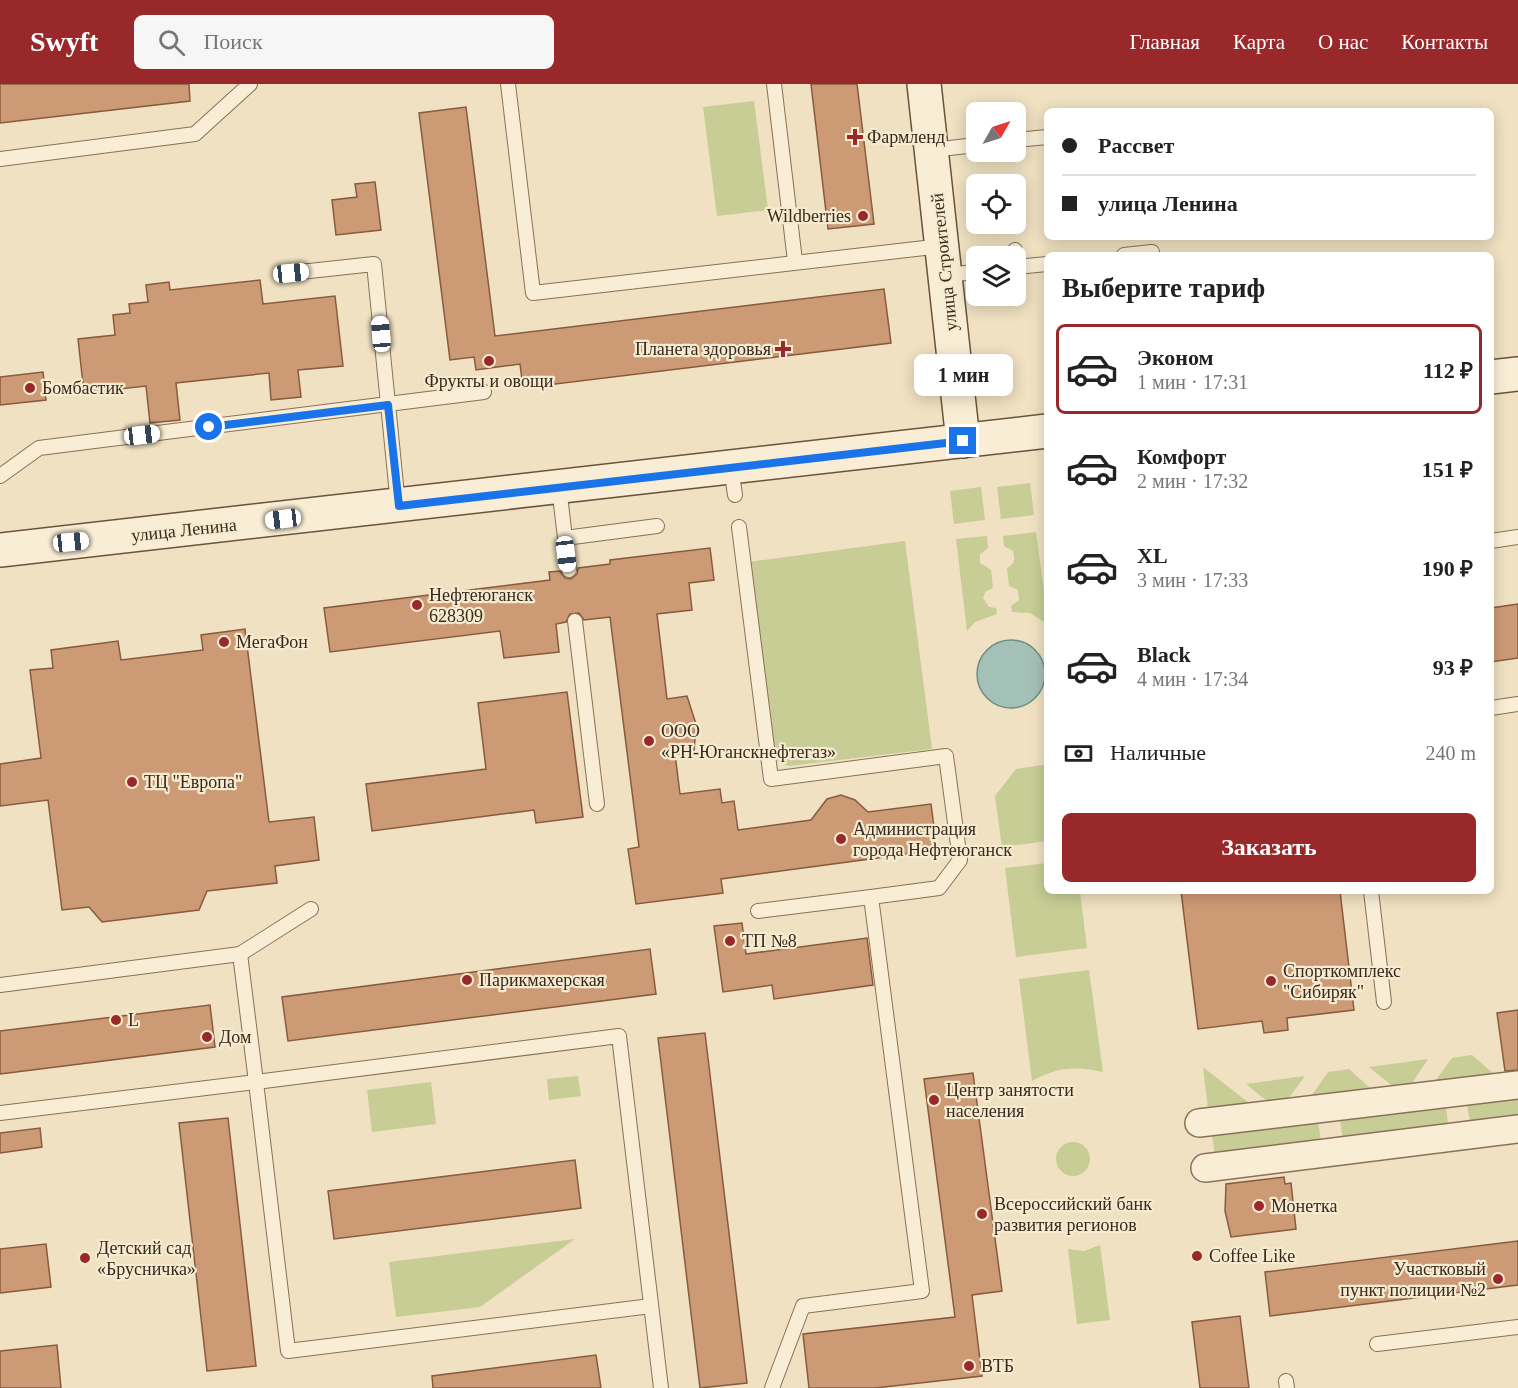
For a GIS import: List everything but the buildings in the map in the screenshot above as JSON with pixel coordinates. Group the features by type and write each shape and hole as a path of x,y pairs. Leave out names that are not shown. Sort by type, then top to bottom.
{"main road":[{"name":"улица Строителей","path":"924,84 932,150 954,264 963,441"},
{"path":"1494,377 1518,374"},
{"name":"улица Ленина","path":"0,550 559,487 733,481 963,441 1044,431"}],"street":[{"path":"1199,1123 1518,1085"},
{"path":"1204,1168 1518,1129"}],"lane":[{"path":"0,159 195,134 250,84"},
{"path":"508,84 533,293 795,261 954,264"},
{"path":"774,84 795,261"},
{"path":"1026,139 1044,137"},
{"path":"932,150 966,146"},
{"path":"291,273 374,264 399,506"},
{"path":"1026,266 1044,264"},
{"path":"0,476 39,448 484,392"},
{"path":"559,487 568,570"},
{"path":"565,538 657,526"},
{"path":"739,527 771,779 946,756 960,860 939,888 758,911"},
{"path":"1494,541 1518,537"},
{"path":"574,621 597,804"},
{"path":"1494,708 1518,704"},
{"path":"1371,894 1384,1002"},
{"path":"772,1388 803,1306 922,1291 871,897"},
{"path":"0,986 240,954 311,909"},
{"path":"240,954 288,1351 651,1306"},
{"path":"0,1113 619,1036 661,1388"},
{"path":"1377,1344 1518,1327"}],"green space":[{"path":"754,101 768,210 717,216 703,107"},
{"path":"1030,483 1034,515 1001,519 997,487"},
{"path":"981,487 985,520 954,524 950,491"},
{"path":"1036,532 1044,592 1044,622 1030,613 1012,612 1011,606 1019,600 1018,590 1009,586 1007,568 1013,563 1014,556 1013,551 1004,546 1003,536"},
{"path":"987,536 988,548 980,554 980,563 991,570 993,588 985,592 983,598 989,607 996,608 997,614 975,622 967,631 956,539"},
{"path":"905,541 932,749 789,766 780,763 774,756 748,562"},
{"path":"1044,766 1044,841 1002,847 995,796 1016,769"},
{"path":"1044,863 1044,894 1080,894 1087,948 1016,957 1005,868"},
{"path":"1089,970 1103,1072 1084,1069 1058,1070 1032,1081 1019,979"},
{"path":"1472,1055 1494,1074 1435,1081 1452,1058"},
{"path":"1428,1059 1412,1083 1391,1085 1369,1067"},
{"path":"1203,1067 1249,1103 1208,1109"},
{"path":"1349,1069 1370,1088 1312,1095 1328,1072"},
{"path":"578,1076 581,1096 549,1100 547,1079"},
{"path":"1305,1076 1288,1099 1268,1102 1246,1084"},
{"path":"431,1082 436,1124 372,1132 367,1090"},
{"path":"1518,1098 1518,1117 1470,1123 1467,1104"},
{"path":"1446,1106 1448,1125 1343,1139 1340,1120"},
{"path":"1318,1122 1321,1141 1215,1155 1212,1135"},
{"path":"1073,1142 1085,1147 1090,1159 1085,1171 1073,1176 1061,1171 1056,1159 1061,1147"},
{"path":"575,1239 480,1307 396,1317 389,1262"},
{"path":"1100,1245 1110,1320 1077,1324 1068,1249 1084,1251"}],"water":[{"path":"1011,640 1024,643 1035,650 1042,661 1044,681 1042,687 1035,698 1024,705 1011,708 998,705 987,698 980,687 977,674 980,661 987,650 998,643"}],"place":[{"name":"Фармленд","path":"855,137"},
{"name":"Wildberries","path":"863,216"},
{"name":"Планета здоровья","path":"783,349"},
{"name":"Фрукты и овощи","path":"489,361"},
{"name":"Бомбастик","path":"30,388"},
{"name":"Нефтеюганск 628309","path":"417,605"},
{"name":"МегаФон","path":"224,642"},
{"name":"ООО «РН-Юганскнефтегаз»","path":"649,741"},
{"name":"ТЦ \"Европа\"","path":"132,782"},
{"name":"Администрация города Нефтеюганск","path":"841,839"},
{"name":"ТП №8","path":"730,941"},
{"name":"Парикмахерская","path":"467,980"},
{"name":"Спорткомплекс \"Сибиряк\"","path":"1271,981"},
{"name":"L","path":"116,1020"},
{"name":"Дом","path":"207,1037"},
{"name":"Центр занятости населения","path":"934,1100"},
{"name":"Монетка","path":"1259,1206"},
{"name":"Всероссийский банк развития регионов","path":"982,1214"},
{"name":"Coffee Like","path":"1197,1256"},
{"name":"Детский сад «Брусничка»","path":"85,1258"},
{"name":"Участковый пункт полиции №2","path":"1498,1279"},
{"name":"ВТБ","path":"969,1366"}],"route":[{"path":"209,427 388,405 399,506 963,441"}]}
